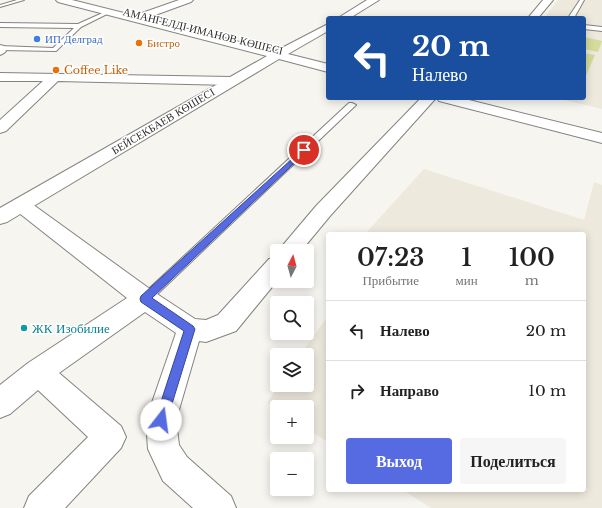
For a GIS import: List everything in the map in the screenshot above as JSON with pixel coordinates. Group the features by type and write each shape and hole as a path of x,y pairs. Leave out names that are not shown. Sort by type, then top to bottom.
{"street":[{"name":"АМАНГЕЛДІ ИМАНОВ КӨШЕСІ","path":"60,0 282,54 326,62"},
{"name":"АМАНГЕЛДІ ИМАНОВ КӨШЕСІ","path":"79,0 143,16 326,67"},
{"path":"143,16 188,0"},
{"path":"346,16 374,0"},
{"path":"535,16 548,0"},
{"name":"БЕЙСЕКБАЕВ КӨШЕСІ","path":"0,217 231,81 326,28"},
{"path":"0,77 231,81"},
{"path":"0,128 55,77"},
{"path":"295,244 427,100"},
{"path":"452,100 602,138"},
{"path":"484,100 602,130"},
{"path":"21,205 145,299 190,329 206,331 228,323 270,273"},
{"path":"0,404 38,372 145,299"},
{"path":"190,329 161,420 164,449 175,469 219,508"},
{"path":"38,372 110,437 41,508"}],"lane":[{"path":"0,6 22,0"},
{"path":"572,16 582,0"},
{"path":"0,48 54,50 80,26 109,12"},
{"path":"0,25 80,26"},
{"path":"586,26 602,29"},
{"path":"145,299 352,105"}],"shaded area":[{"path":"558,0 602,0 602,109 564,100 586,100 586,16 546,16"},
{"path":"424,169 584,220 594,182 602,185 602,508 431,508 406,492 586,492 586,232 367,232"},
{"path":"326,319 326,441 314,433 314,400 270,400 270,405 267,403 274,392 314,392 314,348 305,348 311,340 314,340 314,336"}],"green space":[{"path":"586,37 602,41 598,52 586,49"},
{"path":"586,53 595,55 586,75"}],"place":[{"name":"ИП Делград","path":"37,39"},
{"name":"Бистро","path":"139,43"},
{"name":"Coffee Like","path":"56,70"},
{"name":"ЖК Изобилие","path":"24,328"}],"route":[{"path":"161,420 190,329 145,299 304,150"}]}
